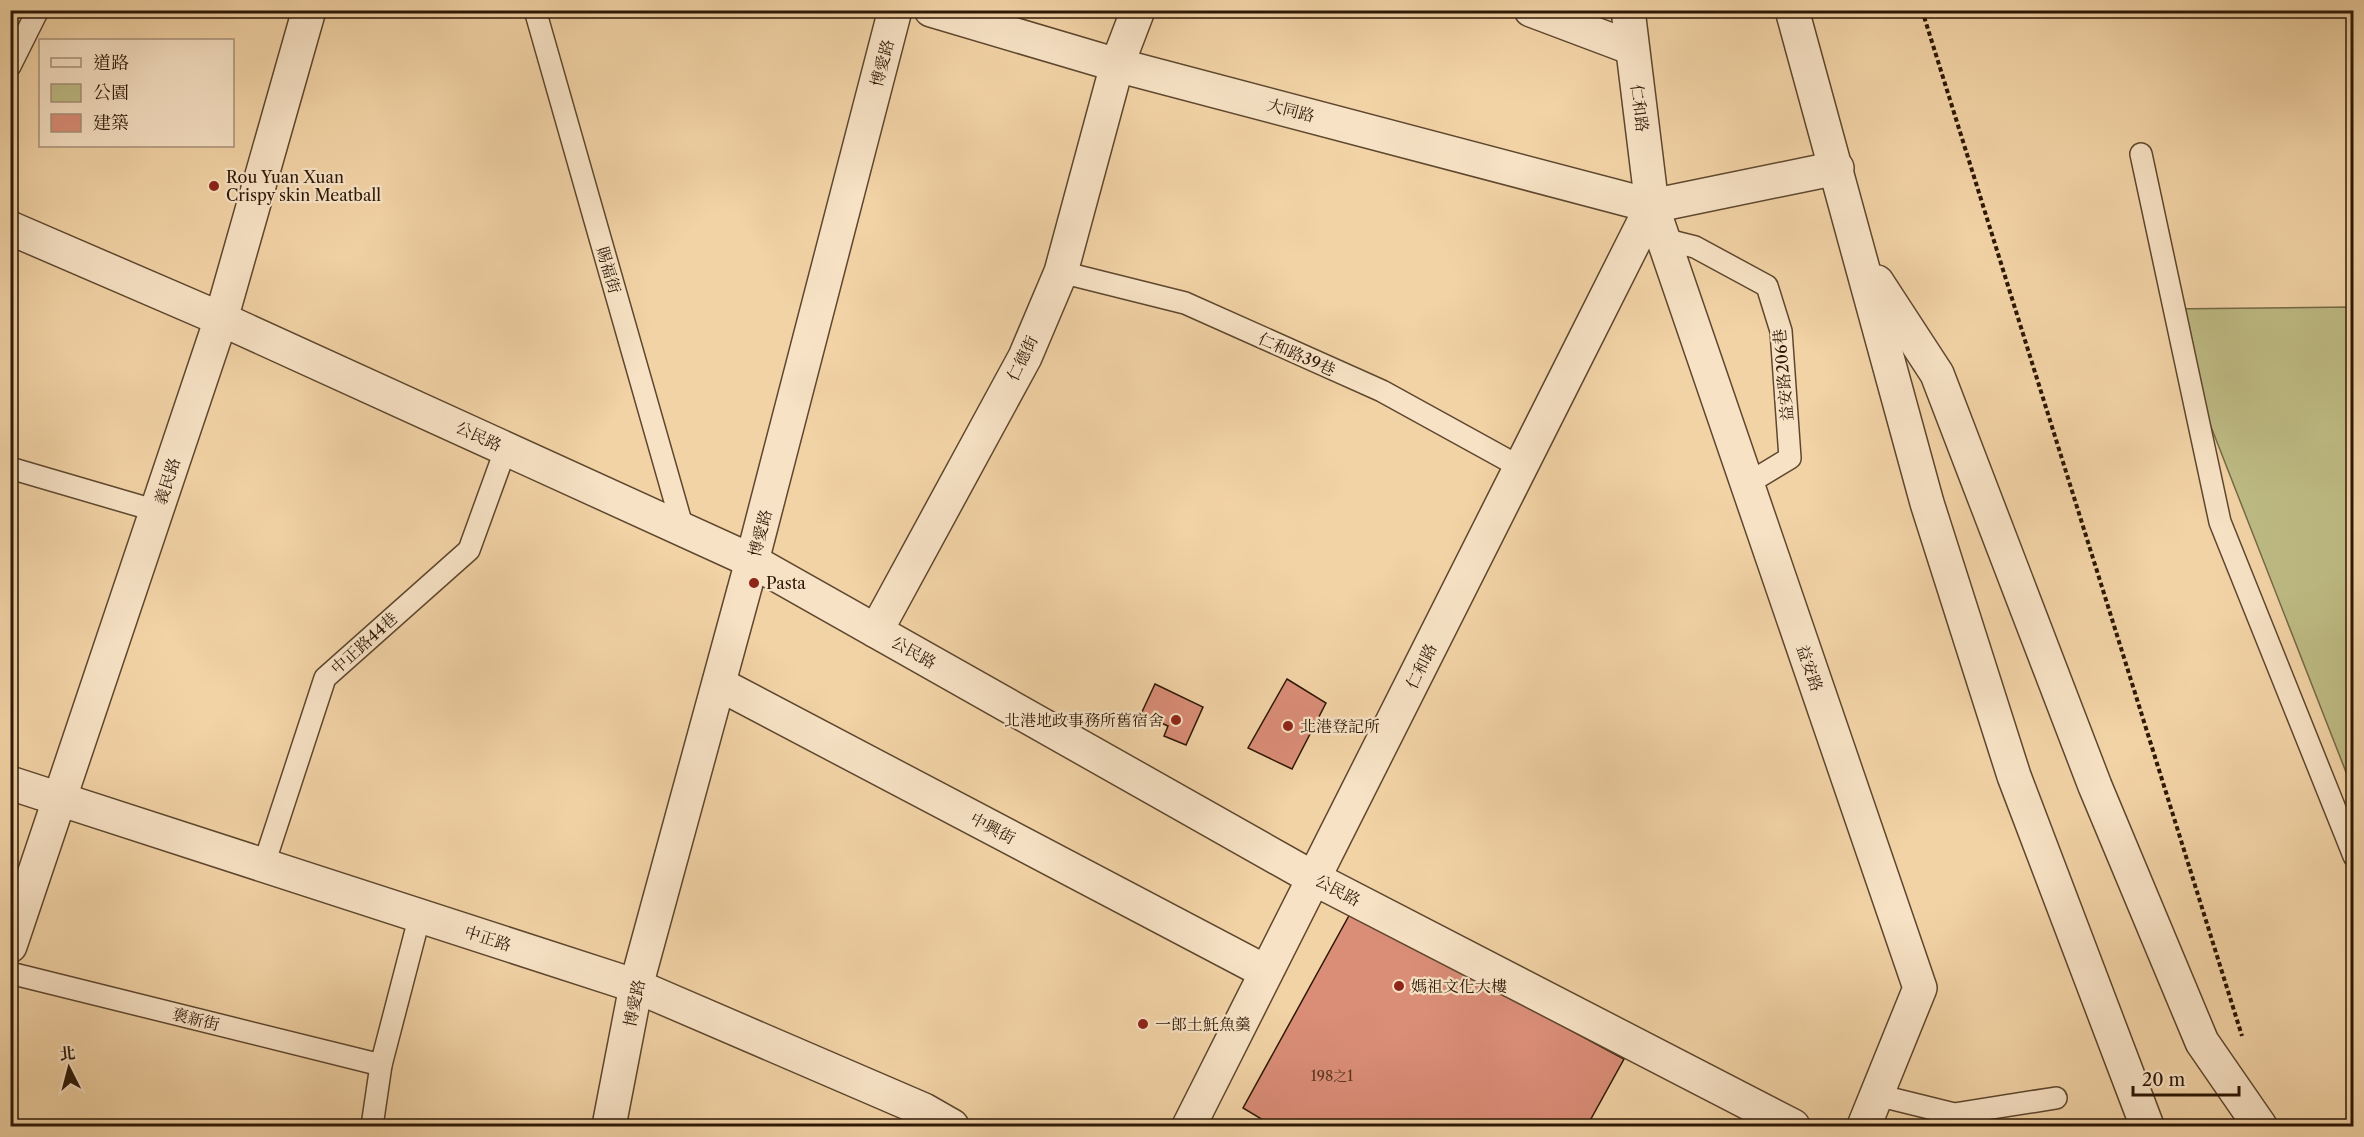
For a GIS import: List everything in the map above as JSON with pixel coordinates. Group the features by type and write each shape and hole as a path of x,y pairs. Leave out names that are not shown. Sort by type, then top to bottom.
{"street":[{"name":"義民路","path":"10,946 62,798 221,319 309,10"},
{"name":"博愛路","path":"609,1126 636,986 752,561 895,10"},
{"name":"大同路","path":"932,10 1117,65 1652,206"},
{"name":"仁德街","path":"876,631 1025,357 1061,272 1117,65 1138,10"},
{"path":"1531,10 1632,48"},
{"name":"仁和路","path":"1189,1126 1652,206 1628,10"},
{"path":"1792,10 1927,503 2014,776 2146,1126"},
{"path":"1652,206 1837,168"},
{"name":"益安路","path":"1652,206 1920,988 1864,1126"},
{"name":"公民路","path":"10,228 221,319 752,561 1315,879 1793,1126"},
{"path":"1860,255 1937,374 2095,786 2202,1042 2260,1126"},
{"name":"中興街","path":"719,684 1266,972"},
{"name":"中正路","path":"10,783 636,986 924,1110 952,1126"}],"lane":[{"path":"10,66 38,10"},
{"name":"賜福街","path":"535,10 683,529"},
{"path":"2141,154 2220,522 2354,856"},
{"name":"益安路206巷","path":"1663,239 1695,247 1767,286 1781,331 1790,458 1747,484"},
{"name":"仁和路39巷","path":"1061,272 1185,303 1382,391 1520,467"},
{"name":"中正路44巷","path":"264,864 326,678 469,550 506,448"},
{"path":"10,468 157,511"},
{"path":"372,1126 381,1065 420,915"},
{"name":"褒新街","path":"10,973 381,1065"},
{"path":"1877,1095 1954,1114 2056,1098"}],"path":[{"path":"1922,10 2245,1043"}],"green space":[{"path":"2353,307 2353,790 2165,309"}],"building":[{"name":"北港登記所","path":"1287,679 1326,703 1292,769 1248,748"},
{"name":"北港地政事務所舊宿舍","path":"1155,684 1203,707 1186,745 1164,736 1168,726 1141,714"},
{"name":"媽祖文化大樓","path":"1351,912 1624,1059 1587,1126 1273,1126 1243,1108"}],"place":[{"name":"Rou Yuan Xuan Crispy skin Meatball","path":"214,186"},
{"name":"Pasta","path":"754,583"},
{"name":"北港地政事務所舊宿舍","path":"1176,720"},
{"name":"北港登記所","path":"1288,726"},
{"name":"媽祖文化大樓","path":"1399,986"},
{"name":"一郎土魠魚羹","path":"1143,1024"}]}
